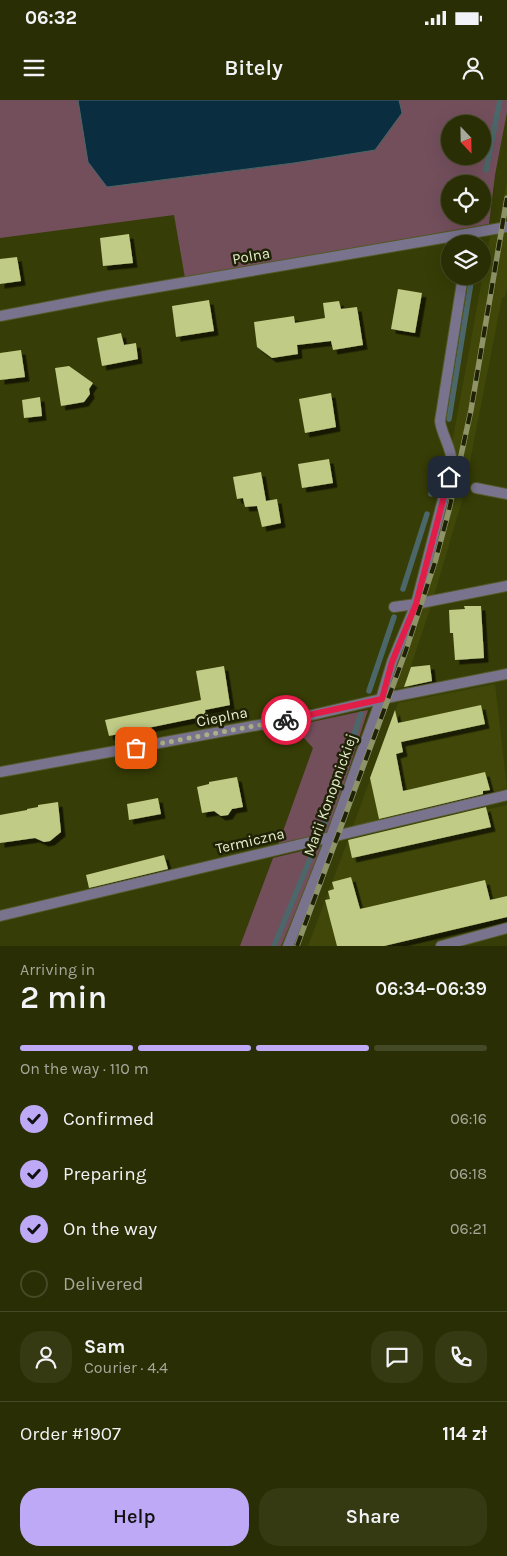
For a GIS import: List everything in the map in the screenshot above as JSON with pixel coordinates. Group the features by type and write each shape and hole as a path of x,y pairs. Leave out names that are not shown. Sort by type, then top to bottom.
{"street":[{"name":"Polna","path":"480,235 507,227"},
{"name":"Polna","path":"0,316 105,296 441,243"},
{"name":"Marii Konopnickiej","path":"288,946 382,699 392,662 416,604 452,464 452,456 441,431 440,421 462,285"},
{"path":"476,488 507,494"},
{"path":"394,607 507,586"},
{"name":"Cieplna","path":"0,772 308,716 507,674"},
{"name":"Termiczna","path":"0,916 507,795"},
{"path":"441,946 507,928"}],"shaded area":[{"path":"0,100 78,100 107,187 294,163 375,150 402,113 399,100 507,100 507,112 491,208 491,175 441,175 441,225 483,225 185,278 174,215 0,238"},
{"path":"507,180 507,219 500,220"},
{"path":"507,233 507,288 505,297 502,298 463,497 431,606 404,687 379,691 408,610 446,476 481,285 491,285 491,236"},
{"path":"495,684 507,788 352,829 398,703"},
{"path":"368,710 328,834 277,848 313,748 303,737 302,724"},
{"path":"507,805 507,917 398,946 308,946 348,840"},
{"path":"323,846 281,946 240,946 273,858"}],"water":[{"path":"78,100 399,100 402,113 375,150 294,163 107,187 88,162"}],"building":[{"path":"129,234 133,263 103,266 100,238"},
{"path":"17,257 21,281 0,284 0,259"},
{"path":"398,289 422,293 415,333 391,329"},
{"path":"209,300 214,331 176,337 172,306"},
{"path":"339,301 341,309 357,307 363,345 333,350 331,341 297,345 298,354 272,358 257,347 254,322 294,316 295,323 325,318 323,303"},
{"path":"121,333 124,345 136,343 138,359 102,366 97,338"},
{"path":"21,350 25,377 0,380 0,353"},
{"path":"69,366 93,383 89,389 90,394 84,402 61,406 55,368"},
{"path":"331,393 336,427 305,433 299,399"},
{"path":"40,397 42,416 24,418 22,400"},
{"path":"329,459 333,483 302,488 298,464"},
{"path":"261,472 266,501 277,499 281,523 262,527 257,506 245,507 243,498 237,499 233,477"},
{"path":"464,606 481,606 484,658 455,660 453,633 450,633 449,610 465,609"},
{"path":"430,665 432,681 404,687 411,667"},
{"path":"224,666 230,705 205,710 206,716 109,736 105,720 201,700 196,671"},
{"path":"481,705 485,724 401,742 403,752 396,754 403,791 485,772 490,790 483,791 483,794 379,819 370,778 395,710 398,723"},
{"path":"237,777 243,807 232,809 228,815 221,816 214,811 202,813 197,787 209,784 209,782"},
{"path":"158,798 161,814 129,820 127,804"},
{"path":"58,802 61,832 50,841 44,842 35,838 0,843 0,815"},
{"path":"486,807 491,827 352,858 348,840"},
{"path":"164,855 168,869 89,888 86,875"},
{"path":"351,877 360,909 485,880 490,900 507,896 507,917 384,946 337,946 325,900 330,899 328,891 334,889 332,882"}],"waterway":[{"path":"486,170 500,100"},
{"path":"449,419 471,285"},
{"path":"431,494 437,469"},
{"path":"403,589 427,514"},
{"path":"369,691 394,617"},
{"path":"322,830 361,714"},
{"path":"274,946 312,854"}],"railway":[{"path":"297,946 405,653 435,562 449,510 471,410 507,198"}],"way so far":[{"path":"136,748 286,720"}],"route":[{"path":"286,720 382,699 392,662 416,604 449,477"}]}
